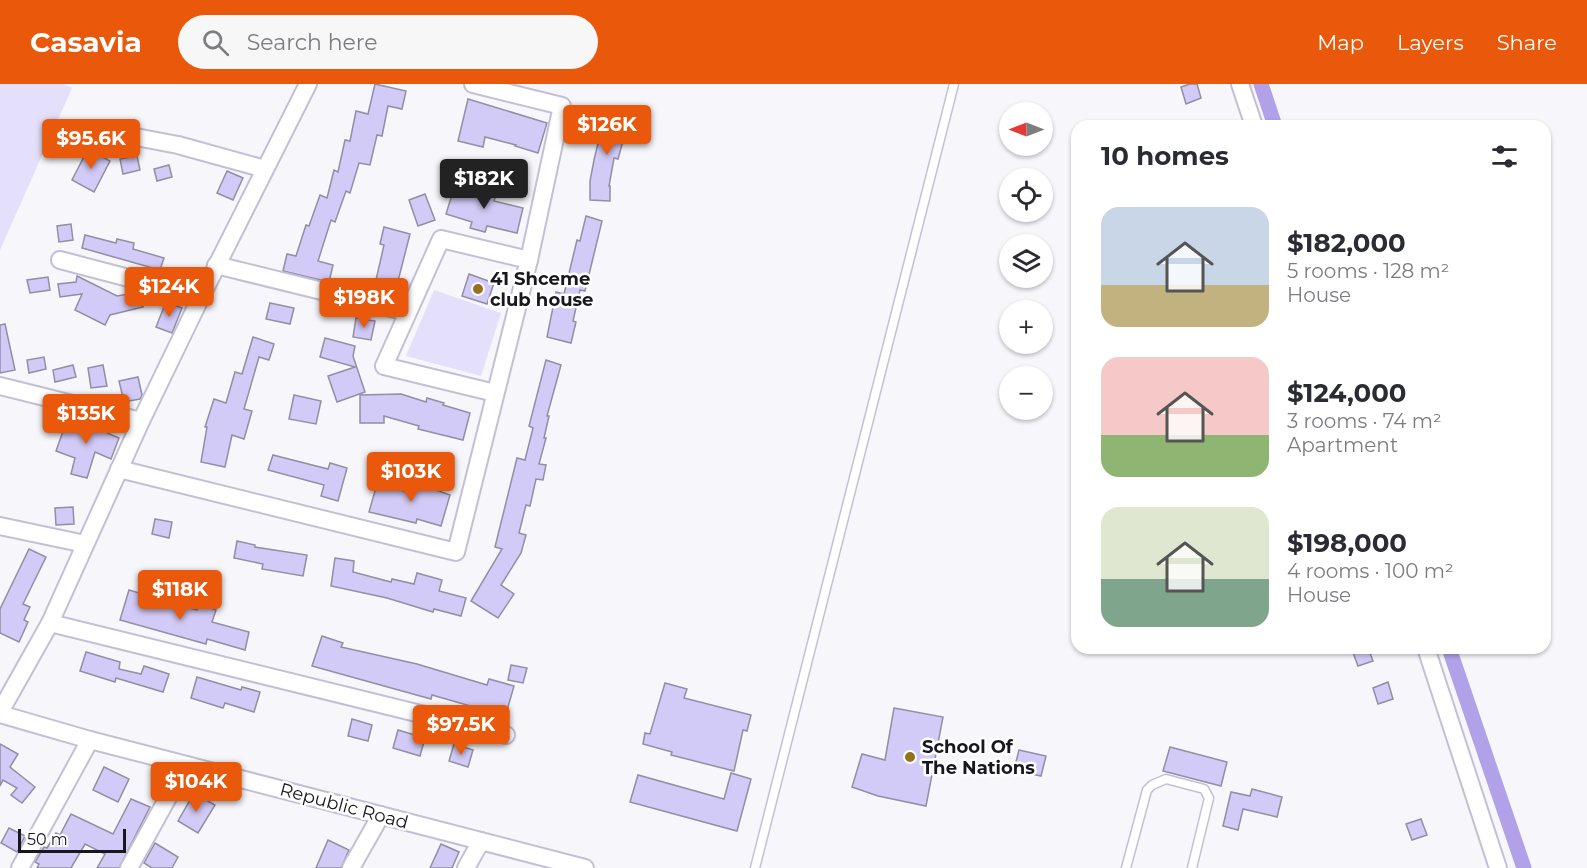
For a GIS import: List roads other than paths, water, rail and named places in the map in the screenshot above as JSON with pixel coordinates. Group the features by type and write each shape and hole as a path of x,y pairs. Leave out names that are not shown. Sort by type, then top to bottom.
{"street":[{"path":"0,713 50,623 118,469 216,266 308,84"},
{"path":"118,469 456,552 529,260 562,106 473,84"},
{"path":"1240,84 1252,120"},
{"path":"120,134 178,145 265,169"},
{"path":"495,393 384,366 441,239 529,260"},
{"path":"60,260 201,297"},
{"path":"216,266 407,312"},
{"path":"0,386 141,421"},
{"path":"0,526 84,544"},
{"path":"50,623 506,735"},
{"path":"1428,654 1498,868"},
{"name":"Republic Road","path":"0,713 90,740 582,868"},
{"path":"20,868 90,740"},
{"path":"129,868 186,765"},
{"path":"351,868 381,815"},
{"path":"466,868 481,841"}],"lane":[{"path":"755,868 954,84"},
{"path":"1126,868 1148,790 1159,781 1166,779 1204,789 1209,798 1192,868"}],"waterway":[{"path":"1261,84 1273,120"},
{"path":"1451,654 1524,868"}],"place":[{"name":"41 Shceme club house","path":"478,289"},
{"name":"School Of The Nations","path":"910,757"}]}
